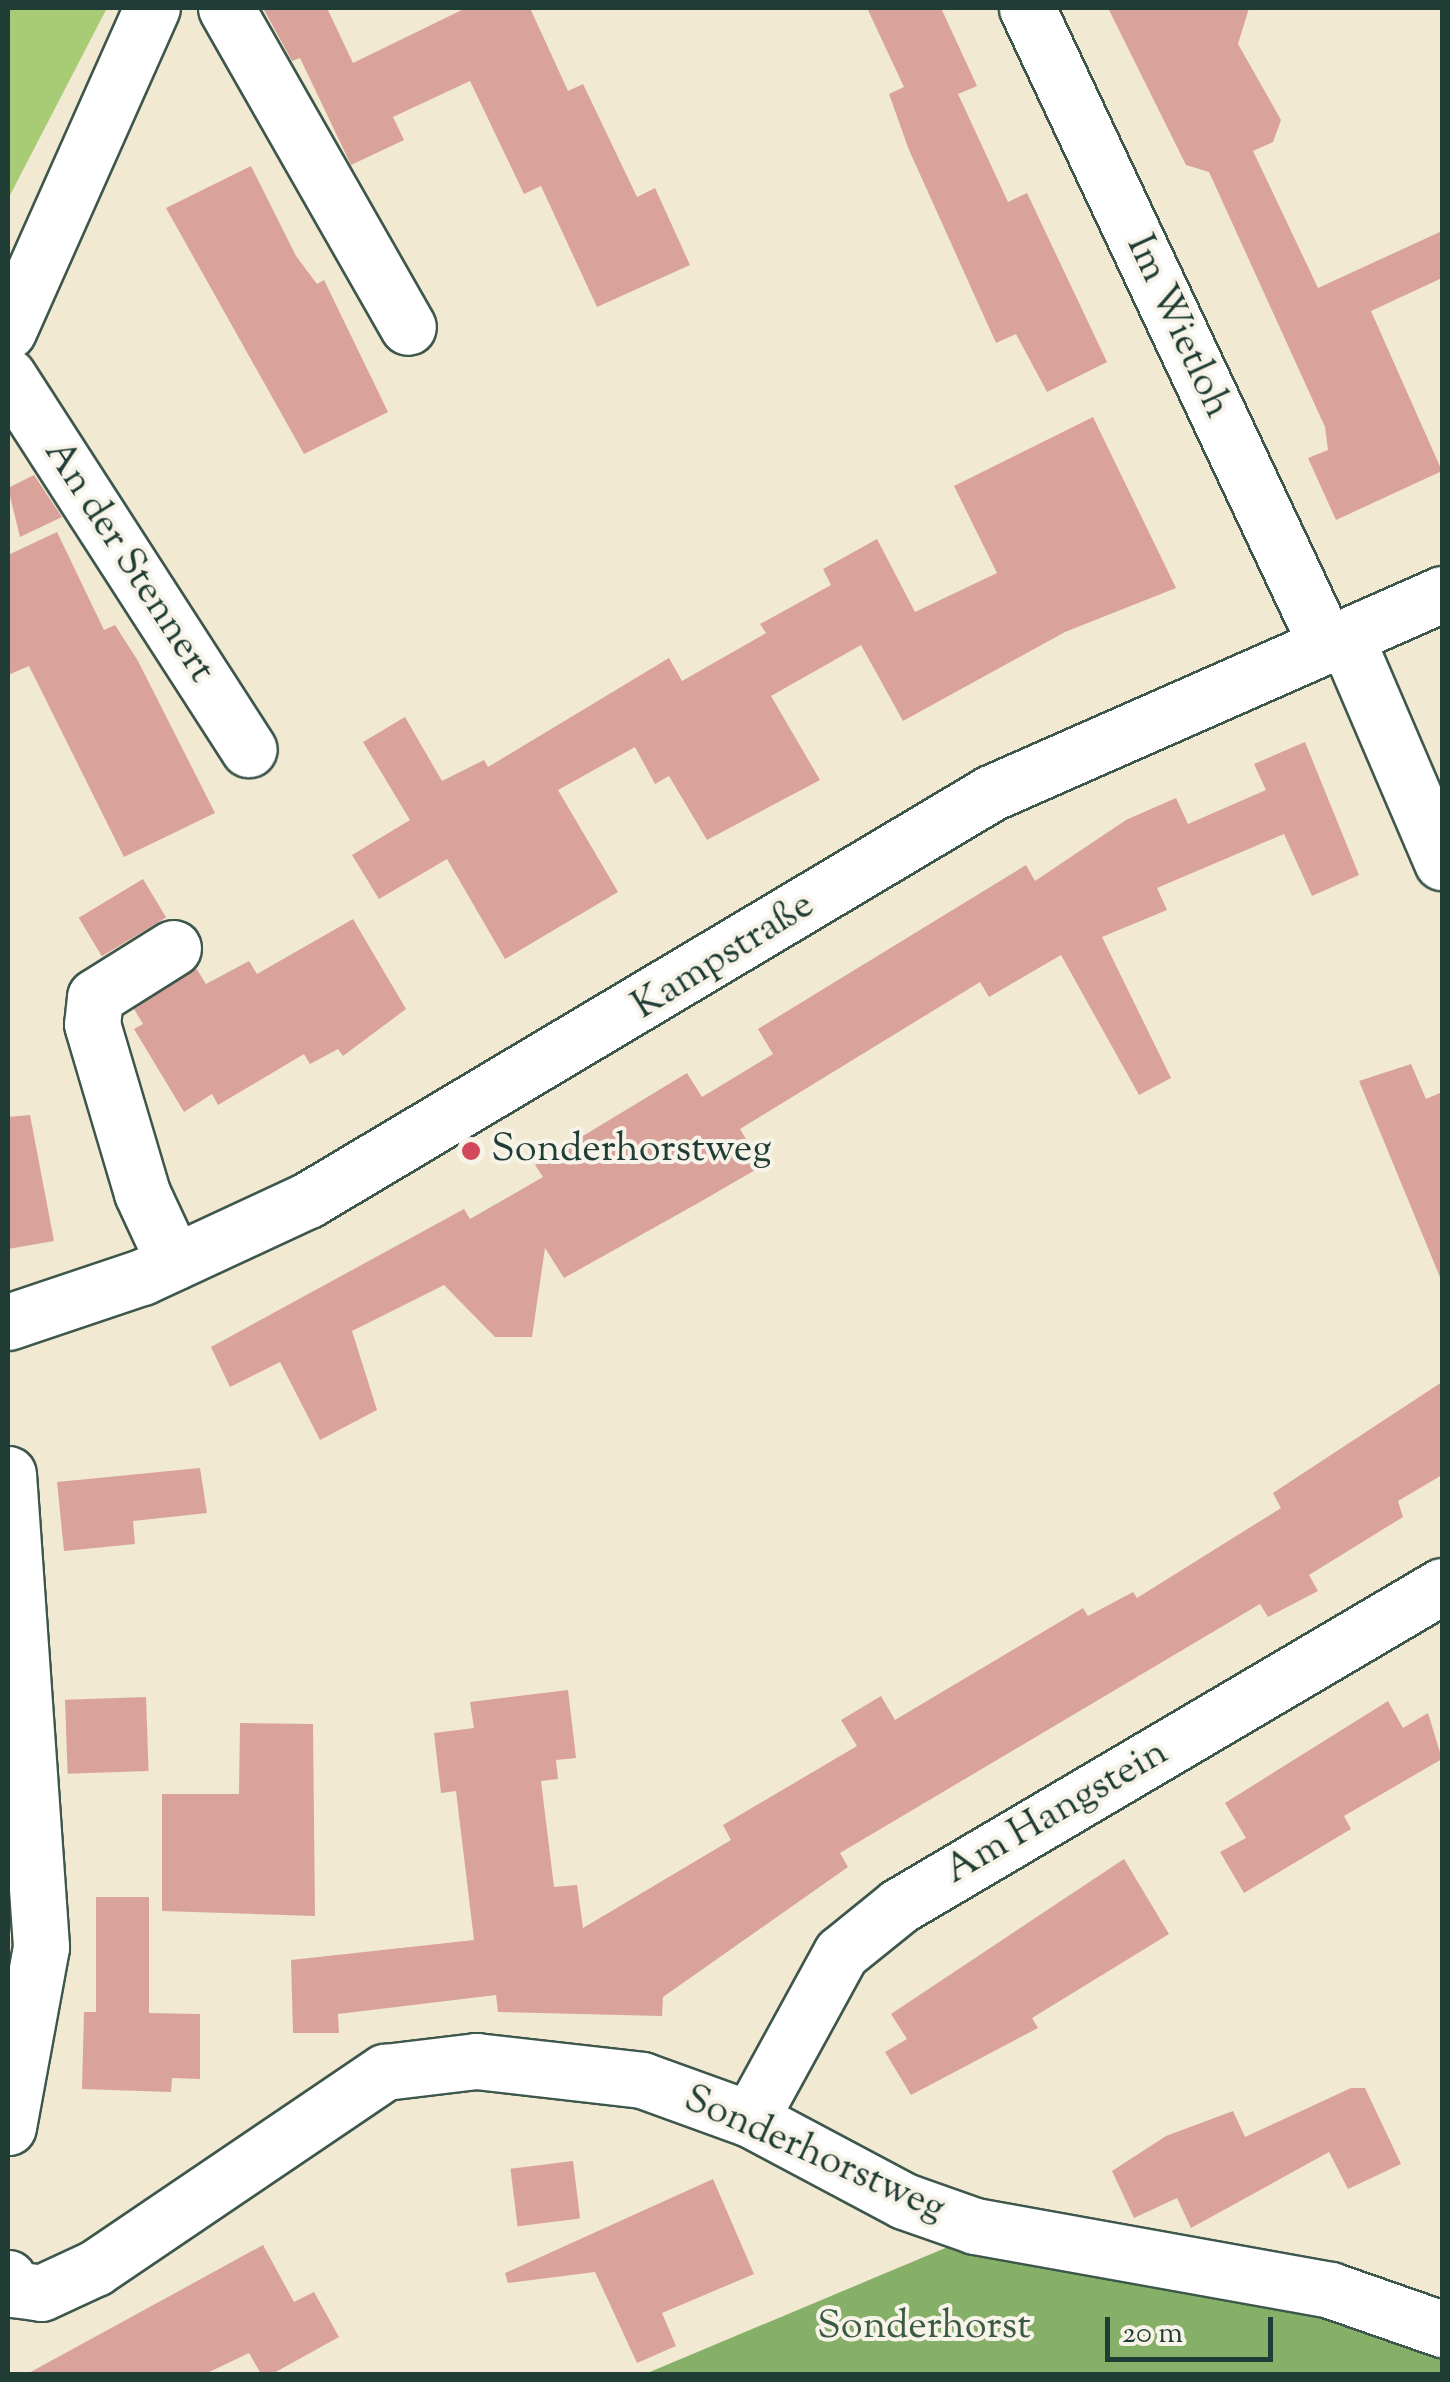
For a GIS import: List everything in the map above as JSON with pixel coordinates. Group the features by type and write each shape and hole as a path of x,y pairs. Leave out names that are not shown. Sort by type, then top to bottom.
{"street":[{"path":"8,331 152,8"},
{"path":"226,8 408,327"},
{"name":"Im Wietloh","path":"1027,8 1337,642"},
{"name":"An der Stennert","path":"8,376 248,749"},
{"name":"Kampstraße","path":"8,1322 174,1262 308,1200 600,1033 991,794 1442,594"},
{"path":"1337,642 1442,862"},
{"path":"173,948 95,998 92,1024 142,1193 174,1262"},
{"path":"8,1474 41,1947 8,2127"},
{"name":"Am Hangstein","path":"750,2118 841,1953 899,1906 1442,1586"},
{"name":"Sonderhorstweg","path":"8,2278 14,2289 41,2293 95,2268 344,2096 427,2062 642,2080 750,2118 904,2202 976,2226 1330,2290 1442,2328"}],"green space":[{"path":"8,8 107,8 8,199"},
{"name":"Sonderhorst","path":"974,2236 1442,2335 1442,2374 645,2374"}],"building":[{"path":"263,8 327,8 353,63 466,8 530,8 568,91 583,84 637,197 655,188 690,265 597,307 541,186 524,194 470,81 393,117 404,140 351,165 300,58 292,61"},
{"path":"867,8 941,8 977,86 958,94 1008,202 1027,193 1107,362 1047,392 1016,334 996,343 909,150 889,94 904,87"},
{"path":"1108,8 1249,8 1238,44 1281,120 1273,142 1253,151 1318,288 1442,231 1442,278 1371,311 1442,471 1336,520 1308,458 1328,450 1325,427 1209,172 1186,165"},
{"path":"251,166 296,256 317,284 324,280 388,412 304,454 166,208"},
{"path":"1093,417 1176,588 1065,632 903,721 861,645 771,696 820,780 707,840 669,776 655,784 635,747 558,790 618,892 505,959 447,859 379,899 352,855 410,820 363,742 405,717 442,781 484,760 488,767 669,658 682,681 766,633 760,624 831,585 823,569 877,539 915,612 997,573 954,486"},
{"path":"34,475 62,517 20,537 8,488"},
{"path":"57,532 104,630 115,625 138,661 215,813 124,857 29,666 8,675 8,555"},
{"path":"1305,742 1359,875 1312,896 1284,834 1157,888 1167,910 1102,937 1171,1078 1139,1095 1061,955 989,997 980,982 740,1129 762,1166 700,1202 564,1278 545,1248 532,1337 495,1337 444,1285 352,1331 377,1410 320,1440 280,1362 230,1387 211,1347 464,1209 470,1219 543,1177 535,1165 687,1073 702,1097 773,1054 758,1029 1026,865 1035,881 1126,820 1176,798 1188,824 1266,790 1254,764"},
{"path":"143,879 166,918 102,956 79,918"},
{"path":"353,919 406,1009 343,1056 338,1049 310,1064 304,1054 218,1105 212,1094 184,1112 134,1029 143,1024 134,1009 196,968 206,984 249,961 257,974"},
{"path":"1411,1064 1426,1099 1442,1092 1442,1282 1359,1081"},
{"path":"30,1115 54,1241 8,1249 8,1117"},
{"path":"1442,1382 1442,1475 1398,1501 1403,1517 1309,1575 1318,1591 1268,1617 1260,1604 840,1853 848,1867 663,1997 662,2016 498,2012 496,1995 338,2014 339,2033 293,2033 291,1960 474,1940 456,1791 441,1793 434,1733 474,1728 470,1702 568,1690 576,1758 556,1760 558,1779 541,1781 554,1887 577,1885 583,1928 731,1840 723,1825 857,1746 841,1720 881,1696 895,1720 1083,1608 1088,1616 1133,1592 1137,1598 1281,1508 1273,1493"},
{"path":"200,1468 207,1513 133,1521 135,1544 64,1551 57,1482"},
{"path":"146,1697 149,1771 68,1774 65,1700"},
{"path":"1388,1701 1403,1728 1428,1713 1442,1759 1344,1816 1351,1829 1244,1893 1220,1852 1246,1838 1225,1803"},
{"path":"240,1723 313,1724 315,1916 162,1911 162,1794 239,1794"},
{"path":"1124,1859 1169,1934 1032,2018 1038,2028 911,2095 885,2052 907,2039 891,2014"},
{"path":"96,1897 149,1897 149,2013 200,2014 200,2079 172,2078 171,2092 82,2089 84,2012 96,2012"},
{"path":"1351,2088 1365,2088 1401,2164 1348,2189 1329,2152 1191,2228 1177,2198 1134,2218 1112,2171 1166,2136 1233,2111 1245,2137"},
{"path":"573,2161 580,2219 518,2226 510,2169"},
{"path":"713,2179 754,2274 662,2313 676,2346 637,2363 595,2272 508,2283 505,2273"},
{"path":"263,2245 294,2302 314,2292 339,2337 272,2374 261,2374 249,2353 205,2374 27,2374"}],"place":[{"name":"Sonderhorstweg","path":"471,1151"}]}
